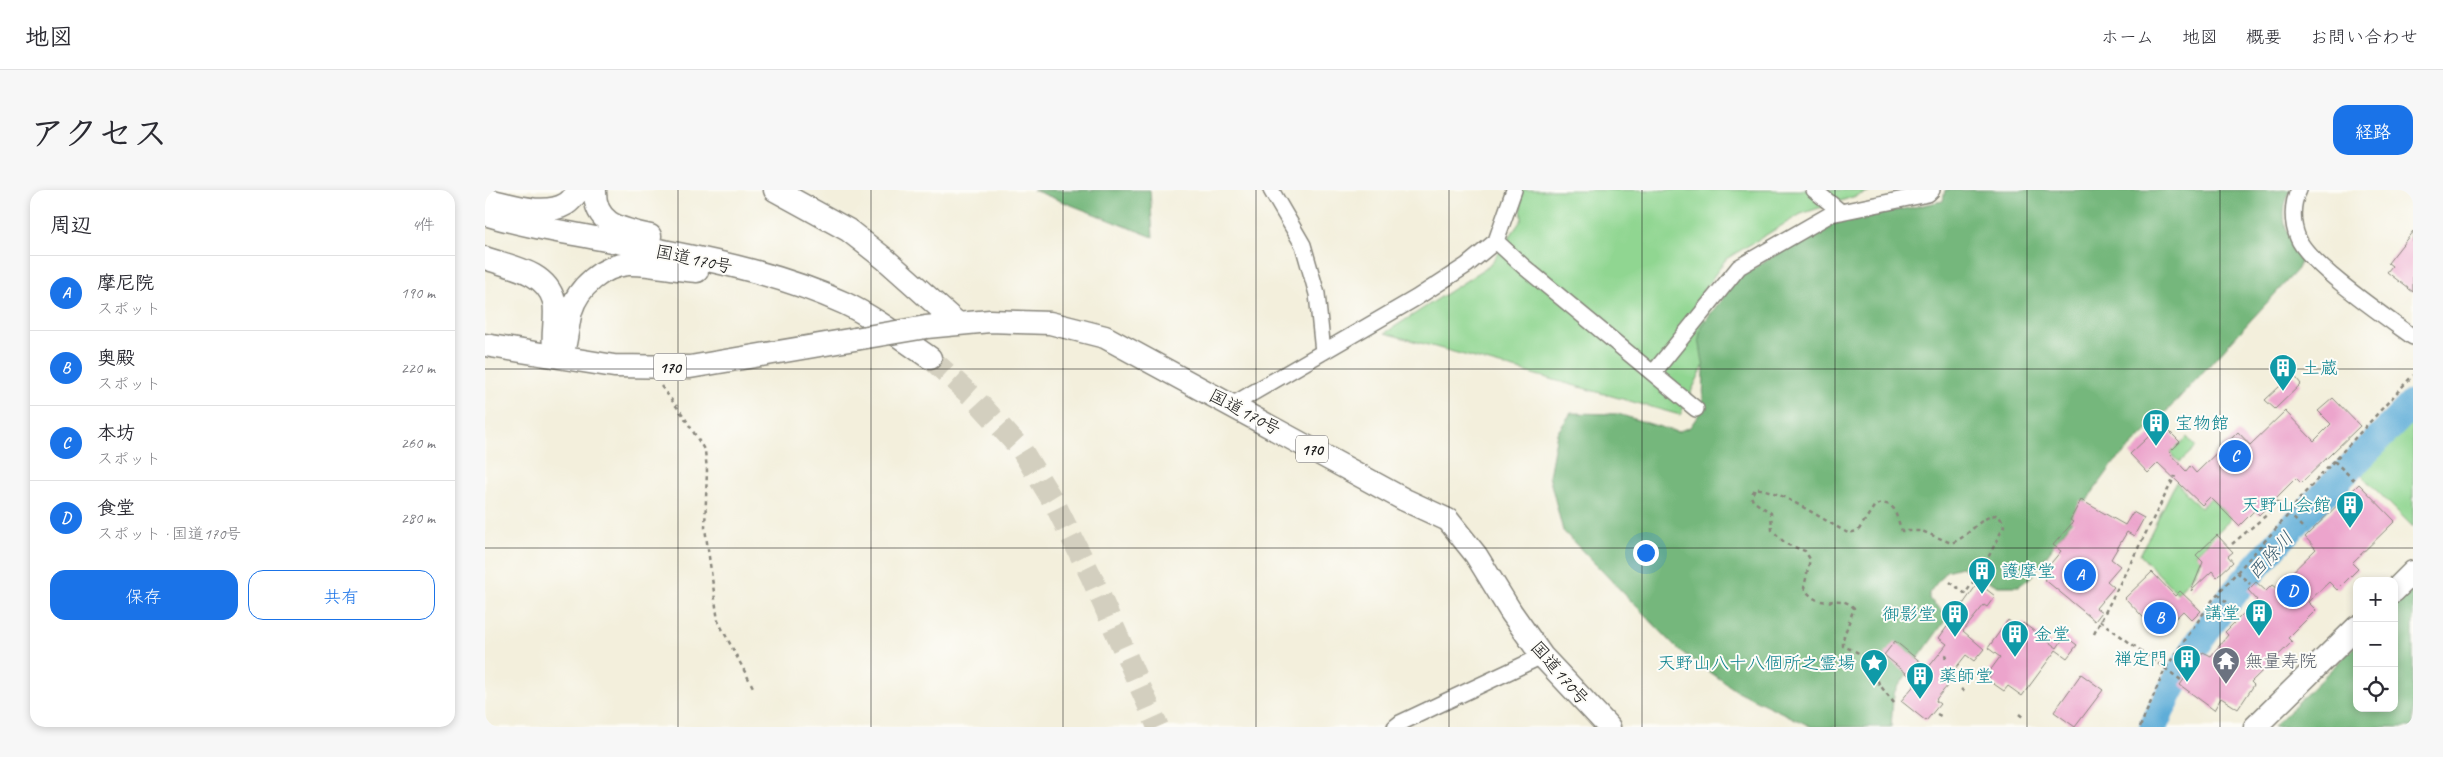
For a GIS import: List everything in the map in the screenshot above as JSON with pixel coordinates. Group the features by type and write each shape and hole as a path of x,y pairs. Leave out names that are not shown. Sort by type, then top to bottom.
{"highway":[{"path":"485,199 538,209 554,209 568,204 579,190"},
{"path":"595,190 595,204 599,214 609,223 632,231 688,245 719,263"},
{"path":"775,190 848,230 885,259 957,324"},
{"path":"800,190 855,221 938,288 949,300 957,324"},
{"name":"国道170号","path":"485,214 539,227 719,263 792,283 844,303 874,318 930,358"},
{"path":"485,258 531,274 541,280 549,291 554,302 553,338 555,356"},
{"path":"555,356 564,348 571,310 579,293 595,278 614,267 628,264 684,270 761,273"},
{"name":"国道170号","path":"485,345 614,366 690,367 926,327 990,321 1050,323 1105,337 1405,500 1447,520 1476,555 1511,612 1542,656 1609,727"},
{"path":"2398,587 2413,572"},
{"path":"2255,727 2353,631"}],"street":[{"path":"1271,190 1303,245 1317,294 1323,352"},
{"path":"1232,405 1467,265 1496,241 1514,190"},
{"path":"1814,190 1841,212"},
{"path":"1654,372 1739,267 1800,230 1831,214 1928,194 1932,190"},
{"path":"2299,190 2293,214 2298,239 2316,263 2413,337"},
{"path":"1496,241 1523,266 1654,372 1696,409"},
{"path":"1395,727 1542,656"}],"path":[{"path":"647,367 683,415 705,451 707,470 705,528 718,622 754,689"},
{"path":"2140,727 2165,669 2218,594 2289,514 2300,498 2413,375"},
{"path":"2335,461 2353,480"},
{"path":"2094,634 2175,476"},
{"path":"1894,703 1879,684 1868,657 1843,646 1843,639 1854,608 1841,600 1820,602 1811,598 1804,588 1810,559 1805,552 1781,540 1772,530 1771,512 1753,501 1751,496 1755,489 1762,488 1782,496 1848,533 1858,531 1875,505 1882,503 1890,505 1894,509 1902,531 1922,531 1951,543 1959,540 1989,516 1996,515 2005,526 1983,568 1967,593 1950,582"},
{"path":"2275,507 2278,502 2305,530"},
{"path":"2232,544 2268,514 2264,511"},
{"path":"2237,572 2250,584"},
{"path":"2218,594 2234,609"},
{"path":"2100,621 2181,680"},
{"path":"1945,658 1947,654"},
{"path":"1961,689 1965,692"},
{"path":"1937,714 1941,716"},
{"path":"2019,714 2024,718"}],"green space":[{"path":"1033,190 1150,190 1153,237"},
{"path":"1520,190 1874,190 1801,214 1726,259 1694,304 1717,338 1680,415 1385,333 1489,266 1522,219"},
{"path":"1945,190 2291,190 2285,208 2285,225 2302,257 2298,269 2169,409 2114,463 2031,577 2019,586 1998,586 1961,567 1946,571 1929,593 1929,599 1944,612 1947,618 1895,691 1891,727 1812,727 1737,691 1680,651 1563,531 1549,476 1557,433 1571,413 1618,414 1677,432 1690,427 1699,414 1703,403 1704,369 1699,338 1701,326 1738,278 1788,247 1831,224 1943,201"},
{"path":"2413,410 2413,527 2359,473"},
{"path":"2187,437 2196,447 2180,462 2170,453"},
{"path":"2176,482 2200,508 2211,498 2231,519 2196,554 2201,559 2195,574 2177,593 2140,555"},
{"path":"2413,589 2413,727 2273,727 2353,648 2353,712 2398,712 2398,603"}],"building":[{"path":"2413,231 2413,292 2387,272 2392,266 2388,263"},
{"name":"土蔵","path":"2293,374 2301,384 2275,409 2265,400"},
{"path":"2333,398 2360,426 2301,483 2296,478 2259,515 2255,510 2239,526 2210,497 2202,505 2158,463 2148,473 2130,454 2162,424 2180,442 2169,453 2186,471 2190,466 2196,473 2238,432 2250,445 2285,411 2314,441 2331,424 2318,411"},
{"path":"2359,484 2395,521 2352,563 2358,569 2337,590 2329,582 2308,602 2316,610 2288,638 2292,642 2251,682 2254,685 2238,709 2221,698 2214,710 2180,685 2203,652 2211,656 2228,635 2225,632 2257,600 2248,590 2256,582 2266,591 2272,585 2276,588 2316,549 2305,537"},
{"path":"2081,500 2125,525 2133,512 2144,518 2134,536 2127,532 2111,559 2120,566 2107,581 2114,587 2096,608 2102,612 2095,621 2044,579 2051,571 2047,568 2061,551 2053,545 2073,522 2070,520"},
{"path":"2217,535 2233,552 2228,556 2233,562 2217,577 2212,571 2191,591 2203,562 2196,555"},
{"path":"2152,572 2175,596 2180,591 2201,611 2192,620 2183,611 2159,634 2125,598"},
{"path":"1978,583 1995,596 1987,607 1984,605 1963,631 1984,649 1974,661 1966,655 1951,674 1955,677 1937,698 1936,701 1940,704 1926,721 1901,701 1917,682 1884,655 1895,641 1928,668 1947,644 1939,638"},
{"name":"金堂","path":"2008,620 2019,628 2023,623 2057,648 2065,636 2077,645 2067,658 2056,650 2022,696 2008,686 2004,691 1988,680 1992,674 1989,672 2000,657 1988,648"},
{"path":"2081,674 2103,690 2075,727 2054,712"}],"waterway":[{"name":"西除川","path":"2153,727 2170,691 2190,656 2236,591 2300,519 2413,403"}],"tunnel":[{"path":"930,358 978,402 1021,449 1056,506 1091,576 1158,727"}],"place":[{"name":"土蔵","path":"2283,392"},
{"name":"宝物館","path":"2156,447"},
{"name":"本坊","path":"2235,456"},
{"name":"天野山会館","path":"2350,529"},
{"name":"摩尼院","path":"2080,575"},
{"name":"食堂","path":"2293,591"},
{"name":"護摩堂","path":"1982,595"},
{"name":"奥殿","path":"2160,618"},
{"name":"講堂","path":"2259,637"},
{"name":"御影堂","path":"1955,638"},
{"name":"金堂","path":"2015,658"},
{"name":"禅定門","path":"2187,683"},
{"name":"無量寿院","path":"2226,685"},
{"name":"天野山八十八個所之霊場","path":"1874,687"},
{"name":"薬師堂","path":"1920,700"}]}
